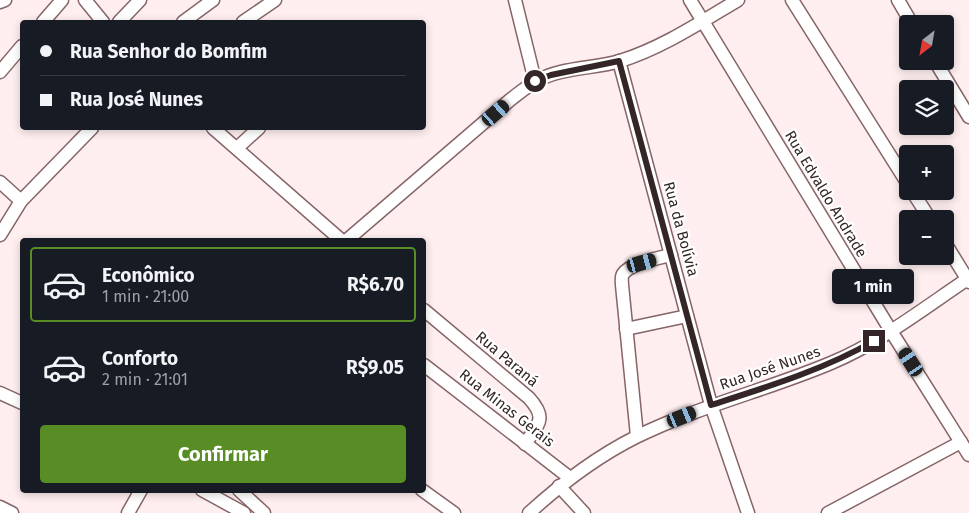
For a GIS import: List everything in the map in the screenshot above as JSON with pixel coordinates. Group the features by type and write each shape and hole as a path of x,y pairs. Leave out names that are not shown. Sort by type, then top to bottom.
{"street":[{"path":"0,2 5,0"},
{"path":"44,20 52,5 62,0"},
{"path":"85,0 100,20"},
{"path":"121,20 140,0"},
{"path":"186,20 213,0"},
{"path":"246,20 275,0"},
{"path":"515,0 535,81"},
{"name":"Rua Edvaldo Andrade","path":"690,0 891,331 969,455"},
{"path":"349,238 510,100 535,81 551,75 619,61 658,45 738,0"},
{"path":"792,0 899,170"},
{"path":"898,0 907,15"},
{"path":"0,72 20,48"},
{"name":"Rua da Bolívia","path":"619,61 711,405 748,513"},
{"path":"940,70 969,117"},
{"path":"0,234 21,201 90,130"},
{"path":"215,130 338,238"},
{"path":"237,148 257,130"},
{"path":"0,182 21,201"},
{"path":"637,436 622,285 623,273 642,263 671,254"},
{"path":"954,257 969,280"},
{"name":"Rua José Nunes","path":"529,513 570,478 637,436 711,405 795,378 832,363 891,331 969,280"},
{"name":"Rua Paraná","path":"426,312 522,392 538,408 540,414 539,422 525,444"},
{"path":"626,329 687,316"},
{"name":"Rua Minas Gerais","path":"426,366 570,478"},
{"path":"0,393 20,402"},
{"path":"828,513 961,442"},
{"path":"559,486 584,513"},
{"path":"128,513 139,493"},
{"path":"207,493 244,513"},
{"path":"242,493 264,513"},
{"path":"426,493 454,513"},
{"path":"0,507 12,513"}],"route":[{"path":"535,81 551,75 619,61 711,405 795,378 832,363 874,341"}]}
